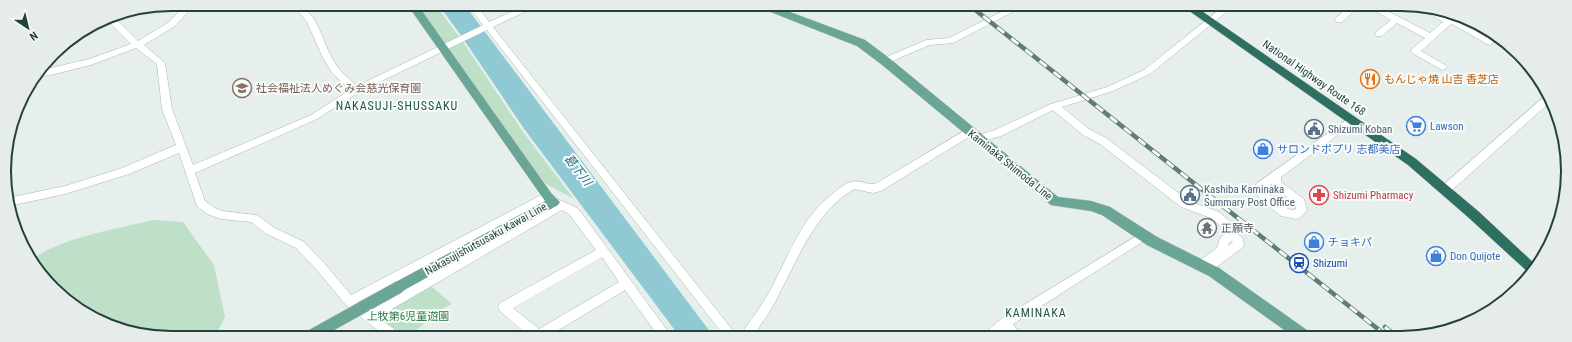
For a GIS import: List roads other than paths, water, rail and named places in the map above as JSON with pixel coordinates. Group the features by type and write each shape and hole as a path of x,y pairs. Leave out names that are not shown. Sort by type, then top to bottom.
{"highway":[{"name":"National Highway Route 168","path":"1194,11 1412,162 1446,189 1529,266"}],"main road":[{"name":"Nakasujishutsusaku Kawai Line","path":"318,331 555,201 417,11"},
{"name":"Kaminaka Shimoda Line","path":"783,11 861,43 885,61 1055,202 1099,208 1143,236 1205,266 1297,331"}],"street":[{"path":"45,72 92,61 138,44 172,24 184,11"},
{"path":"302,11 311,21 327,58 335,71 356,90"},
{"path":"476,11 486,27 727,331"},
{"path":"189,171 314,117 356,90 443,47 521,11"},
{"path":"885,61 929,42 950,41 1010,11"},
{"path":"751,331 767,306 803,234 816,215 825,205 851,186 861,185 872,189 877,188 974,135 998,132 1054,106 1110,89 1147,72 1208,21 1222,11"},
{"path":"1339,20 1349,11"},
{"path":"1380,11 1430,38"},
{"path":"1379,34 1396,20"},
{"path":"1442,67 1415,51 1453,20 1490,42"},
{"path":"113,22 118,28 161,63 167,109 202,204 211,211 221,215 253,218 269,230 300,245 321,267 349,301 388,331"},
{"path":"1446,189 1545,101"},
{"path":"1054,106 1086,132 1103,142 1185,204 1215,215 1230,228 1233,237 1238,240 1239,244 1205,266"},
{"path":"1276,176 1352,120"},
{"path":"14,201 65,190 118,174 182,147"},
{"path":"555,201 572,211 579,218 604,250 662,331"},
{"path":"349,301 555,201"},
{"path":"369,316 555,201"},
{"path":"996,331 1005,323 1143,236"},
{"path":"532,331 504,307 604,250"},
{"path":"546,331 627,283"},
{"path":"1005,323 1011,331"}],"water":[{"name":"葛下川","path":"443,11 469,11 709,331 676,331 525,130"}],"railway":[{"path":"977,11 1380,331"},
{"path":"1385,327 1390,331"}],"place":[{"name":"もんじゃ焼 山吉 香芝店","path":"1370,79"},
{"name":"社会福祉法人めぐみ会慈光保育園","path":"242,88"},
{"name":"Lawson","path":"1416,126"},
{"name":"Shizumi Koban","path":"1314,129"},
{"name":"サロンドポプリ 志都美店","path":"1263,149"},
{"name":"Kashiba Kaminaka Summary Post Office","path":"1190,195"},
{"name":"Shizumi Pharmacy","path":"1319,195"},
{"name":"正願寺","path":"1207,228"},
{"name":"チョキパ","path":"1314,242"},
{"name":"Don Quijote","path":"1436,256"},
{"name":"Shizumi","path":"1299,263"}],"district":[{"name":"NAKASUJI-SHUSSAKU","path":"397,106"},
{"name":"KAMINAKA","path":"1036,313"}],"park label":[{"name":"上牧第6児童遊園","path":"408,316"}]}
